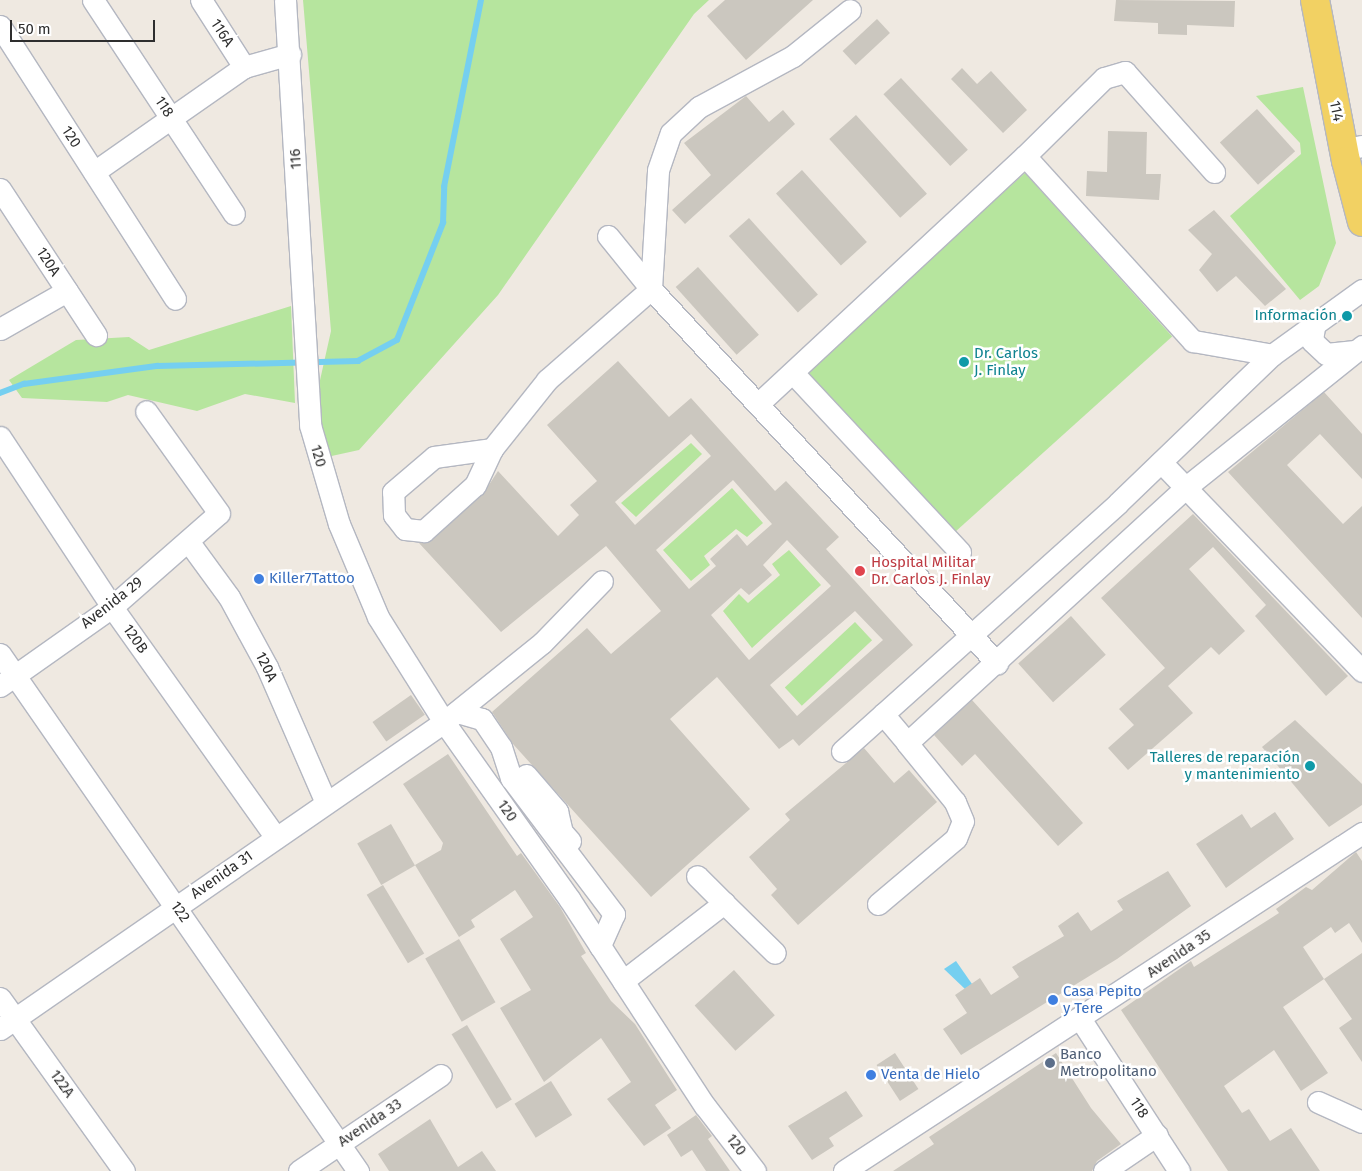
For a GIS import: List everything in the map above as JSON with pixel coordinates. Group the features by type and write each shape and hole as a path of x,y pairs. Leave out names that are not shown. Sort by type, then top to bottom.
{"main road":[{"name":"114","path":"1315,0 1353,148 1358,202 1362,222"}],"street":[{"name":"118","path":"93,0 234,214"},
{"name":"116A","path":"201,0 244,67"},
{"name":"116","path":"285,0 290,54 310,425"},
{"path":"492,449 434,457 393,492 394,516 405,529 424,531 475,485 492,449 547,380 651,288 658,170 671,133 699,108 792,56 850,10"},
{"name":"120","path":"0,26 175,299"},
{"path":"94,172 169,116 244,67 290,54"},
{"path":"759,404 1025,156 1104,78 1125,72 1214,172"},
{"path":"1025,156 1193,340 1272,355"},
{"name":"120A","path":"0,189 96,335"},
{"path":"608,236 651,288 969,636 997,663"},
{"path":"842,752 1161,462 1272,355 1315,321 1362,290"},
{"path":"0,329 67,291"},
{"path":"1315,321 1312,341 1326,354 1359,349"},
{"path":"908,743 1186,488 1359,349"},
{"path":"792,373 960,552"},
{"name":"Avenida 29","path":"7,681 112,607 219,513 146,411"},
{"name":"120","path":"310,425 339,524 378,617 450,717 705,1106 740,1149 755,1171"},
{"name":"120B","path":"0,437 112,607 276,838"},
{"path":"1161,462 1362,671"},
{"name":"120A","path":"188,540 229,597 267,667 326,804"},
{"name":"Avenida 31","path":"7,1024 450,717 542,643 602,581"},
{"name":"122","path":"0,654 7,681 176,906 358,1171"},
{"path":"878,904 956,838 963,821 955,802 883,714"},
{"path":"450,717 482,719 501,747 511,778 614,914 600,946"},
{"name":"Avenida 35","path":"844,1171 1081,1020 1362,833"},
{"path":"697,876 775,953"},
{"path":"623,981 724,903"},
{"name":"122A","path":"0,998 7,1024 124,1171"},
{"name":"118","path":"1081,1020 1179,1171"},
{"name":"Avenida 33","path":"299,1171 441,1075"},
{"path":"1318,1102 1362,1122"},
{"path":"1104,1171 1157,1136"},
{"path":"740,1149 764,1171"}],"green space":[{"path":"303,0 709,0 694,14 498,295 359,450 327,457 310,425 331,331"},
{"path":"1303,87 1336,243 1319,286 1300,300 1230,216 1301,154 1300,143 1256,96"},
{"path":"1025,173 1172,336 952,535 805,371"},
{"path":"291,306 295,403 245,394 197,411 128,395 107,402 22,398 9,380 76,340 129,337 149,350"},
{"path":"691,443 702,454 636,517 621,503"},
{"path":"732,488 763,523 747,537 736,529 704,556 710,565 691,581 663,550"},
{"path":"789,550 821,585 752,648 723,611 739,594 748,603 780,575 772,564"},
{"path":"855,622 872,640 802,706 785,687"}],"water":[{"path":"956,961 972,984 965,989 944,969"}],"building":[{"path":"725,0 813,0 746,60 707,16"},
{"path":"1116,0 1235,1 1234,27 1187,25 1187,35 1158,34 1158,23 1114,21"},
{"path":"877,19 890,33 856,65 843,51"},
{"path":"962,68 977,84 991,71 1027,110 1003,133 951,79"},
{"path":"901,78 968,150 950,166 883,94"},
{"path":"746,96 769,122 783,110 795,124 685,224 672,210 711,175 684,143"},
{"path":"1257,109 1295,151 1258,185 1220,142"},
{"path":"856,115 927,194 900,218 829,139"},
{"path":"1108,131 1147,132 1146,174 1161,174 1159,200 1086,196 1087,171 1107,172"},
{"path":"802,170 867,242 841,266 776,193"},
{"path":"1214,210 1286,289 1265,306 1236,276 1217,292 1199,270 1212,254 1188,230"},
{"path":"749,218 818,295 798,313 729,236"},
{"path":"698,267 759,335 737,355 676,287"},
{"path":"618,361 669,417 691,398 775,491 786,481 839,537 826,549 913,645 799,746 793,739 779,749 717,677 670,719 750,809 651,897 513,744 492,712 587,628 611,654 661,611 606,546 501,632 419,543 432,540 483,494 498,471 558,536 579,515 570,505 597,481 547,425","holes":["691,434 711,456 635,525 615,502","733,480 772,524 747,546 737,534 710,559 716,566 689,589 656,550","787,540 831,586 749,660 711,615 741,588 749,595 772,575 763,565","855,611 883,640 797,716 770,685"]},
{"path":"1324,392 1362,434 1362,479 1320,434 1287,465 1343,524 1362,506 1362,618 1228,472"},
{"path":"1193,514 1348,676 1326,696 1255,616 1266,605 1213,547 1189,569 1245,631 1219,655 1211,647 1168,686 1193,713 1128,770 1108,748 1134,725 1119,709 1165,668 1101,598"},
{"path":"1071,616 1106,655 1053,702 1018,664"},
{"path":"411,695 425,715 386,742 372,722"},
{"path":"972,700 1083,823 1058,846 975,754 962,766 934,735"},
{"name":"Talleres de reparación y mantenimiento","path":"1295,720 1362,784 1362,805 1329,827 1262,747"},
{"path":"864,748 894,783 909,770 937,802 798,925 771,895 777,889 749,857 790,820 785,814"},
{"path":"448,754 517,856 521,853 560,907 586,953 581,956 611,1001 635,1024 677,1090 655,1105 671,1128 644,1146 607,1099 631,1082 601,1038 544,1082 500,1008 531,990 500,939 533,917 515,890 471,920 475,927 459,937 415,865 441,850 443,843 403,784"},
{"path":"1275,812 1294,839 1226,888 1196,844 1242,814 1251,828"},
{"path":"391,824 415,866 381,885 357,844"},
{"path":"1356,852 1362,861 1362,943 1349,923 1335,933 1331,927 1303,947 1324,979 1283,1007 1328,1073 1301,1091 1274,1050 1224,1086 1242,1113 1249,1109 1270,1141 1291,1128 1320,1171 1228,1171 1121,1010 1191,961 1194,967 1279,913 1276,909 1306,887 1312,890"},
{"path":"1168,871 1191,906 1117,959 961,1055 943,1029 967,1013 955,995 980,978 991,995 1019,977 1012,967 1064,936 1058,926 1078,912 1091,931 1123,910 1117,901"},
{"path":"383,885 424,954 408,963 367,895"},
{"path":"459,939 496,1002 462,1022 425,958"},
{"path":"1362,953 1362,1062 1339,1028 1352,1019 1324,979"},
{"path":"734,970 775,1015 735,1051 695,1005"},
{"path":"467,1025 512,1100 496,1109 452,1034"},
{"path":"895,1053 918,1089 900,1101 877,1065"},
{"path":"1056,1053 1091,1108 1121,1144 1097,1161 1092,1171 893,1171 934,1144 929,1137"},
{"path":"551,1081 572,1115 536,1138 515,1104"},
{"path":"846,1091 863,1116 829,1138 834,1146 812,1160 788,1126"},
{"path":"696,1115 712,1136 708,1139 730,1171 706,1171 692,1150 681,1157 667,1135"},
{"path":"430,1119 458,1167 482,1151 496,1171 389,1171 378,1154"}],"waterway":[{"path":"0,393 24,384 158,366 358,361 397,340 443,223 444,187 481,0"}],"place":[{"name":"Información","path":"1347,316"},
{"name":"Dr. Carlos J. Finlay","path":"964,362"},
{"name":"Hospital Militar Dr. Carlos J. Finlay","path":"860,571"},
{"name":"Killer7Tattoo","path":"259,579"},
{"name":"Talleres de reparación y mantenimiento","path":"1310,766"},
{"name":"Casa Pepito y Tere","path":"1053,1000"},
{"name":"Banco Metropolitano","path":"1050,1063"},
{"name":"Venta de Hielo","path":"871,1075"}]}
